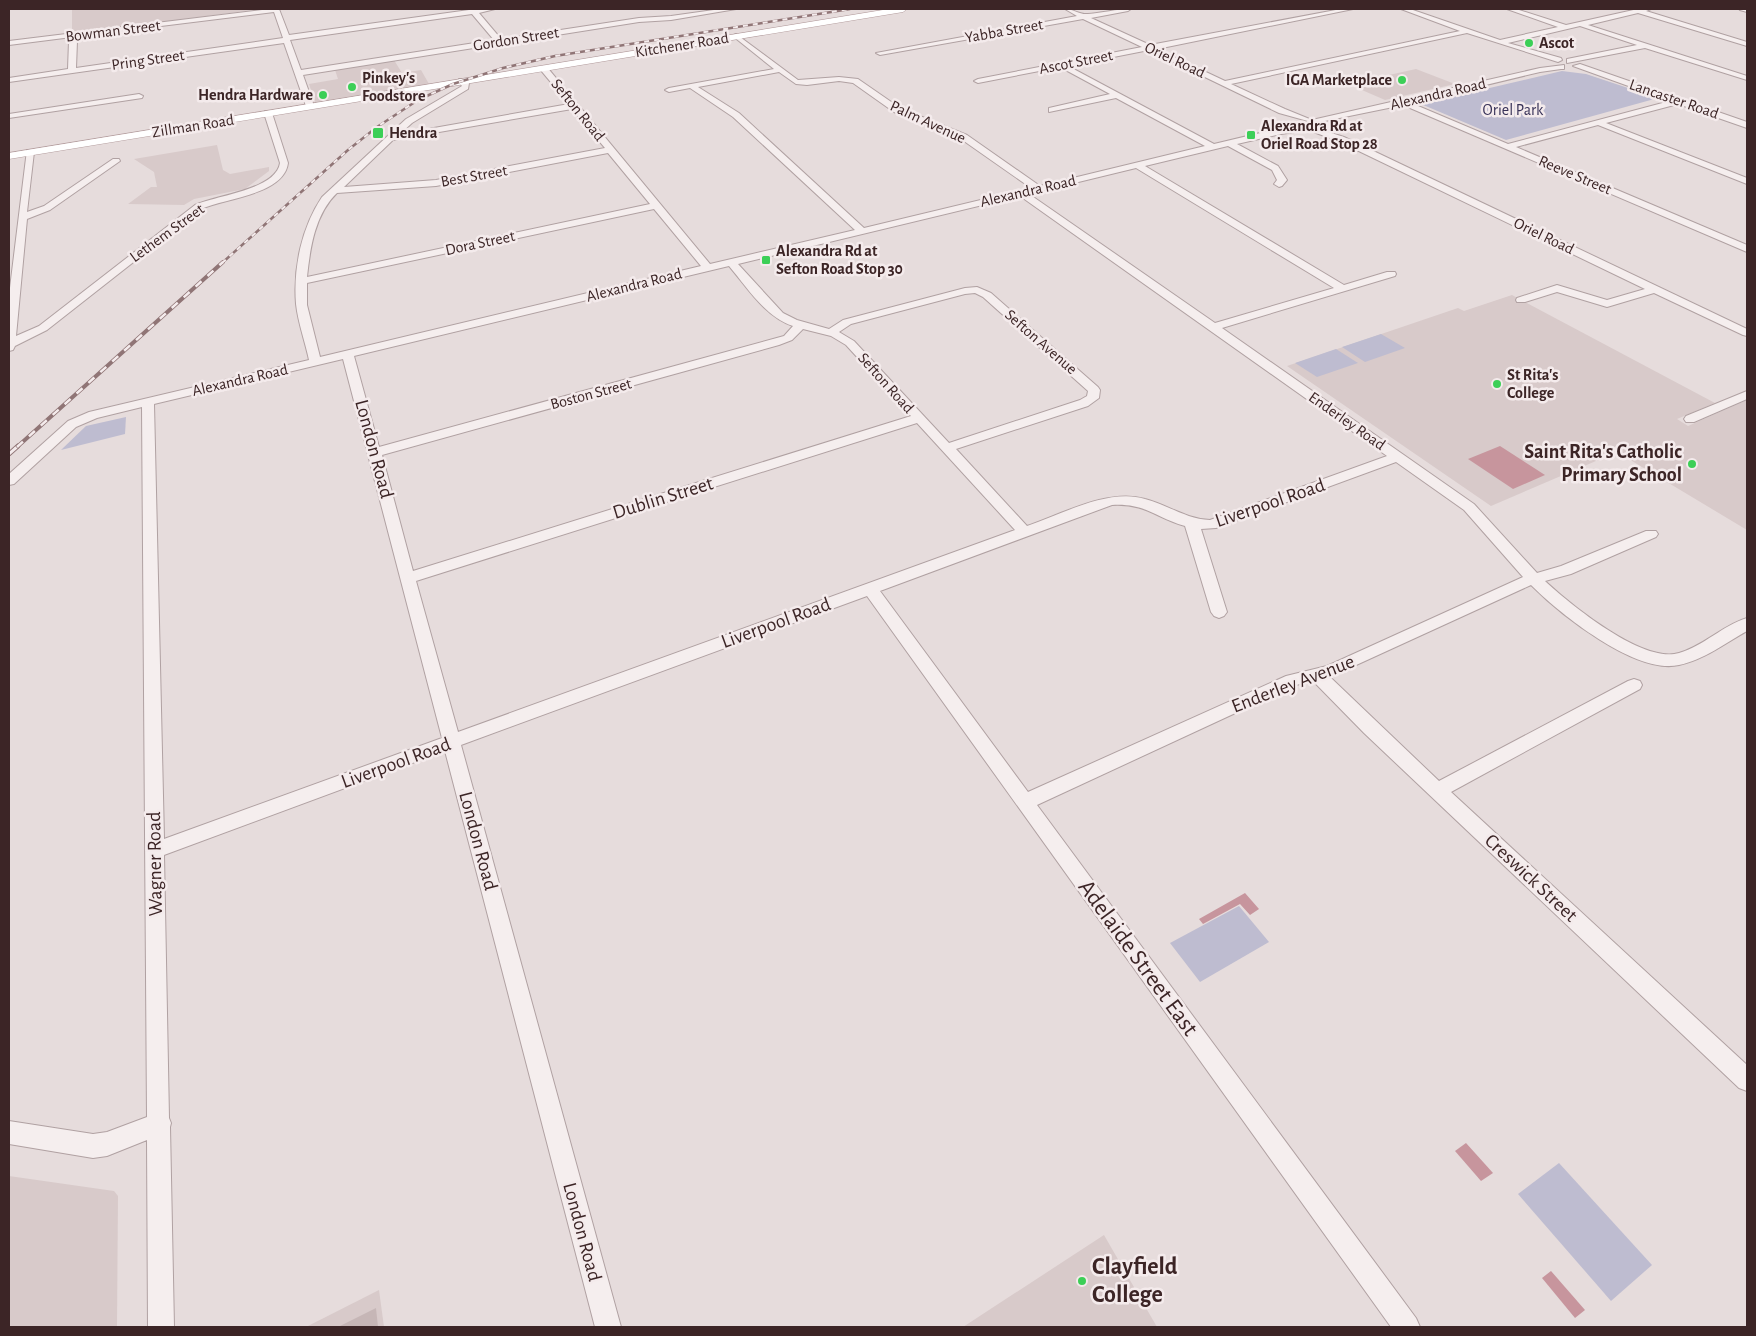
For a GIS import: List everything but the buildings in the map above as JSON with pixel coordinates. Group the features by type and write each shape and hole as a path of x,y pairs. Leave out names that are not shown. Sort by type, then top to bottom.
{"main road":[{"name":"Kitchener Road","path":"462,81 903,9"},
{"name":"Zillman Road","path":"9,156 462,81"}],"street":[{"path":"276,9 310,106"},
{"name":"Bowman Street","path":"9,43 77,36 276,9"},
{"name":"Pring Street","path":"9,80 473,10 492,9"},
{"name":"Gordon Street","path":"298,73 652,19 733,9"},
{"name":"Oriel Road","path":"1068,9 1747,333"},
{"name":"Yabba Street","path":"880,53 1128,9"},
{"name":"Ascot Street","path":"978,81 1350,9"},
{"path":"1404,9 1556,63"},
{"path":"1510,9 1567,27"},
{"path":"1499,42 1648,9"},
{"path":"1742,9 1747,10"},
{"path":"473,10 499,42"},
{"path":"639,11 650,16 652,19"},
{"path":"1638,11 1747,44"},
{"path":"1579,24 1747,78"},
{"path":"1225,83 1468,31"},
{"path":"72,71 73,41 77,36"},
{"name":"Palm Avenue","path":"736,36 800,83 839,79 855,81 897,110 964,137 1038,189"},
{"path":"1573,64 1586,59 1643,46"},
{"name":"Alexandra Road","path":"9,481 77,421 93,415 1540,70 1556,63 1573,64"},
{"name":"Lancaster Road","path":"1573,64 1747,125"},
{"path":"1061,65 1214,147"},
{"name":"Sefton Road","path":"543,68 708,268"},
{"path":"669,90 780,70"},
{"path":"315,362 302,302 307,244 316,212 335,190 415,116 465,87 466,85 462,81"},
{"path":"692,86 736,115 862,231"},
{"path":"1052,110 1117,95"},
{"path":"9,116 139,96"},
{"path":"1508,146 1678,101"},
{"name":"Reeve Street","path":"1403,102 1747,249"},
{"path":"391,138 574,106"},
{"name":"Lethem Street","path":"9,346 43,328 198,207 208,202 256,191 279,174 283,170 284,163 268,113"},
{"path":"1597,122 1747,181"},
{"path":"1229,143 1275,168 1282,180 1279,184"},
{"name":"Best Street","path":"335,190 436,183 610,150"},
{"path":"9,346 30,152"},
{"path":"22,217 47,208 116,162"},
{"path":"1137,165 1342,288"},
{"name":"Enderley Road","path":"1022,193 1476,513 1547,592 1618,644 1633,652 1659,660 1670,661 1686,657 1747,624"},
{"name":"Dora Street","path":"303,281 656,205"},
{"name":"Sefton Road","path":"731,262 780,316 832,332 850,343 1024,531"},
{"path":"1213,327 1391,274"},
{"path":"1521,300 1557,288 1607,304 1655,289"},
{"name":"Sefton Avenue","path":"832,332 847,322 965,290 977,290 987,295 1094,390 1093,398 1088,401 946,448"},
{"path":"1735,327 1747,322"},
{"name":"Boston Street","path":"374,452 776,343 788,338 801,324"},
{"name":"London Road","path":"348,354 608,1327"},
{"path":"1690,419 1747,395"},
{"name":"Wagner Road","path":"148,401 160,1123 161,1327"},
{"name":"Dublin Street","path":"408,578 919,418"},
{"name":"Liverpool Road","path":"155,850 1110,501 1122,499 1149,504 1192,524 1211,525 1222,523 1397,457"},
{"path":"1192,524 1219,612"},
{"name":"Enderley Avenue","path":"1025,802 1292,680 1317,675 1343,666 1527,581 1566,570 1651,534"},
{"name":"Adelaide Street East","path":"870,589 1407,1327"},
{"name":"Creswick Street","path":"1317,675 1339,698 1747,1080"},
{"path":"1438,790 1634,685"},
{"path":"9,1133 93,1146 107,1144 160,1123"}],"shaded area":[{"path":"72,9 259,9 72,34"},
{"path":"394,60 402,73 421,70 429,84 315,102 309,84 338,79 335,70"},
{"path":"1416,69 1455,84 1385,100 1348,84"},
{"path":"217,145 223,170 230,174 269,167 269,171 245,189 194,199 184,205 128,204 151,187 157,187 154,172 134,159"},
{"name":"St Rita's College","path":"1512,295 1715,403 1677,419 1688,426 1747,400 1747,530 1617,452 1491,506 1287,366 1458,308 1464,311"},
{"path":"1500,446 1545,475 1513,489 1468,459"},
{"path":"1245,893 1259,909 1250,915 1240,904 1203,924 1199,919"},
{"path":"1466,1143 1493,1173 1481,1181 1455,1151"},
{"path":"9,1176 114,1191 118,1196 117,1327 9,1327"},
{"name":"Clayfield College","path":"1104,1235 1157,1327 963,1327"},
{"path":"1551,1271 1585,1310 1575,1318 1542,1278"},
{"path":"379,1290 384,1327 306,1327"}],"green space":[{"name":"Oriel Park","path":"1562,71 1586,74 1658,98 1506,140 1421,104"},
{"path":"1381,334 1405,348 1365,362 1342,347"},
{"path":"1336,349 1358,363 1317,377 1295,363"},
{"path":"126,417 125,434 61,450 86,426"},
{"path":"1239,906 1269,942 1200,982 1170,943"},
{"path":"1559,1163 1652,1265 1611,1301 1518,1194"}],"railway":[{"path":"222,263 348,150 377,127 418,100 453,84 503,68 555,56 850,9"},
{"path":"17,447 223,262"},
{"path":"9,454 18,446"}],"place":[{"name":"Ascot","path":"1529,43"},
{"name":"IGA Marketplace","path":"1402,80"},
{"name":"Pinkey's Foodstore","path":"352,87"},
{"name":"Hendra Hardware","path":"323,95"},
{"name":"Hendra","path":"378,133"},
{"name":"Alexandra Rd at Oriel Road Stop 28","path":"1251,135"},
{"name":"Alexandra Rd at Sefton Road Stop 30","path":"766,260"},
{"name":"St Rita's College","path":"1497,384"},
{"name":"Saint Rita's Catholic Primary School","path":"1692,464"},
{"name":"Clayfield College","path":"1082,1281"}]}
